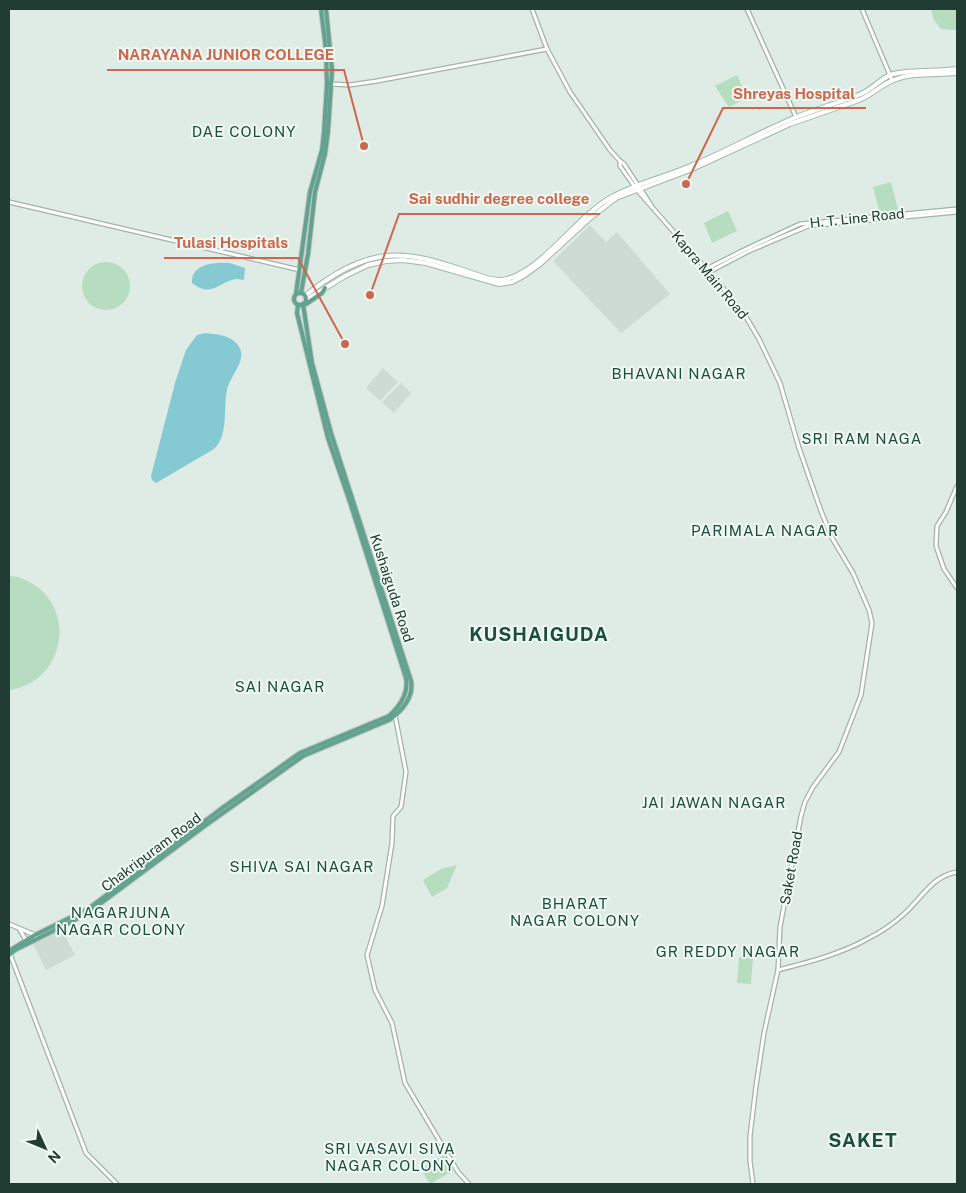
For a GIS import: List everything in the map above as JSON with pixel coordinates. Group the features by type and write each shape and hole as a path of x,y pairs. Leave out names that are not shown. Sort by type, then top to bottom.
{"main road":[{"path":"321,9 330,84 324,138 310,192 300,270 294,299 300,305 314,288 364,261 386,256 432,260 488,277 506,280 523,272 536,262 600,204 615,195 690,170 821,110 862,94 890,75 912,70 957,69"},
{"path":"300,293 308,254 315,192 326,144 330,49 326,9"},
{"path":"306,298 344,276 368,265 386,261 404,260 436,265 493,283 506,284 525,275 539,265 589,219 609,203 625,194 689,167 796,117 870,95 892,80 916,75 957,73"},
{"path":"303,311 306,303 322,293 325,288"},
{"path":"296,294 300,293"},
{"path":"300,293 306,298"},
{"name":"Kushaiguda Road","path":"250,791 303,756 389,720 410,695 411,681 331,433 312,363 303,311 300,305"},
{"name":"Kushaiguda Road","path":"300,305 297,313 328,438 406,678 406,694 394,714"},
{"name":"Chakripuram Road","path":"9,953 36,937 73,921 98,906 205,823 250,791"}],"street":[{"name":"Kapra Main Road","path":"532,9 547,49 570,92 620,161 620,166 746,317 774,369 798,448 820,511 832,538 851,571"},
{"path":"747,9 796,117"},
{"path":"862,9 892,80"},
{"path":"330,84 350,85 370,82 547,49"},
{"path":"9,202 300,270"},
{"name":"H. T. Line Road","path":"708,270 748,248 800,224 957,211"},
{"path":"289,268 298,278"},
{"path":"957,486 946,512 937,526 936,546 944,569 957,588"},
{"name":"Saket Road","path":"753,1184 750,1161 750,1136 764,1033 778,970 780,927 800,816 813,787 839,752 861,695 865,679 872,623 869,610 851,571"},
{"path":"394,714 406,772 402,807 393,816 392,843 382,906 367,955 375,990 392,1023 405,1083 458,1172 469,1184"},
{"path":"778,970 818,959 870,938 904,914 933,883 949,874 957,872"},
{"path":"9,924 36,937"},
{"path":"18,928 27,942"},
{"path":"9,953 86,1153 117,1184"}],"shaded area":[{"path":"590,225 606,242 617,232 670,294 621,333 553,261"},
{"path":"383,368 398,382 380,401 366,388"},
{"path":"401,383 411,393 394,413 382,402"},
{"path":"62,930 75,955 46,970 33,944"}],"green space":[{"path":"931,9 957,9 956,30 941,29 934,20"},
{"path":"737,75 747,98 729,107 715,86"},
{"path":"891,182 899,213 880,215 873,187"},
{"path":"728,211 737,231 712,243 704,223"},
{"path":"101,262 111,262 120,266 126,272 130,286 126,300 120,306 111,310 101,310 92,306 86,300 82,291 82,281 86,272 92,266"},
{"path":"9,576 25,580 40,589 51,603 58,618 59,634 57,650 50,664 40,676 26,685 9,690"},
{"path":"457,865 447,888 432,897 423,880 441,869"},
{"path":"739,957 753,958 751,984 737,983"},
{"path":"444,1155 453,1171 430,1184 421,1169"}],"water":[{"path":"230,263 245,268 244,280 234,279 208,290 192,283 196,271 205,265"},
{"path":"205,333 222,336 234,341 240,349 241,355 238,367 227,390 222,436 214,449 156,483 152,480 151,476 175,383 186,350 197,335"}],"place":[{"name":"NARAYANA JUNIOR COLLEGE","path":"364,146"},
{"name":"Shreyas Hospital","path":"686,184"},
{"name":"Sai sudhir degree college","path":"370,295"},
{"name":"Tulasi Hospitals","path":"345,344"}],"district":[{"name":"DAE COLONY","path":"244,132"},
{"name":"BHAVANI NAGAR","path":"679,374"},
{"name":"SRI RAM NAGA","path":"862,439"},
{"name":"PARIMALA NAGAR","path":"765,531"},
{"name":"KUSHAIGUDA","path":"539,634"},
{"name":"SAI NAGAR","path":"280,687"},
{"name":"JAI JAWAN NAGAR","path":"714,803"},
{"name":"SHIVA SAI NAGAR","path":"302,867"},
{"name":"BHARAT NAGAR COLONY","path":"575,912"},
{"name":"NAGARJUNA NAGAR COLONY","path":"121,922"},
{"name":"GR REDDY NAGAR","path":"728,952"},
{"name":"SAKET","path":"863,1140"},
{"name":"SRI VASAVI SIVA NAGAR COLONY","path":"390,1158"}]}
